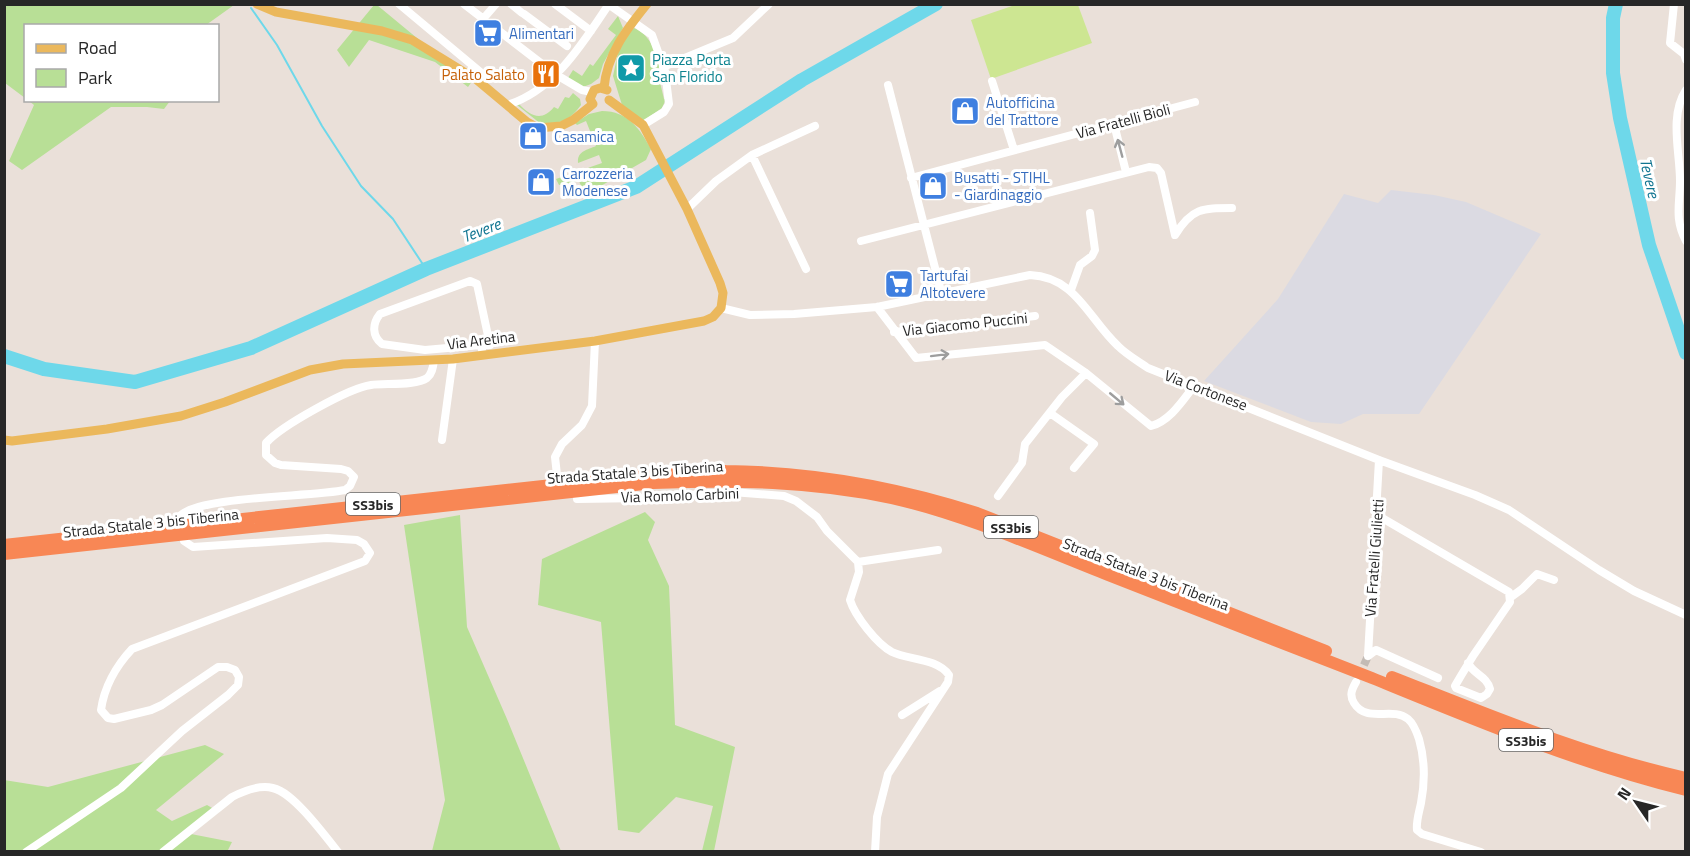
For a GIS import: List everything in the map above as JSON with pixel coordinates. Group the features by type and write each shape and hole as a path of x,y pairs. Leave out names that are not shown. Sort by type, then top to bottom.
{"highway":[{"name":"Strada Statale 3 bis Tiberina","path":"4,545 205,527 653,479 763,481 854,492 933,509 975,523 1548,739 1620,762 1686,778"},
{"name":"Strada Statale 3 bis Tiberina","path":"4,554 205,527"},
{"name":"Strada Statale 3 bis Tiberina","path":"1373,674 1534,744 1640,778 1686,790"}],"main road":[{"path":"257,4 276,12 324,19 395,34 412,40 483,85 527,122 538,128 561,126 573,120 593,104"},
{"path":"604,88 605,74 617,44 647,4"},
{"path":"593,104 592,92 597,88 604,88 608,92 609,100 643,125 650,135 680,193 720,283 723,293 721,308"},
{"path":"593,104 602,107 609,100"},
{"name":"Via Aretina","path":"4,440 12,441 107,429 181,416 310,370 343,364 453,359 482,350 595,340 704,321 713,317 721,308"}],"street":[{"path":"399,4 484,75 486,79 483,85"},
{"path":"464,4 555,74 582,90 592,92"},
{"path":"483,19 496,4"},
{"path":"511,4 570,48"},
{"path":"555,4 591,31"},
{"path":"663,66 733,38 769,4"},
{"path":"1674,4 1670,43 1684,54 1686,60"},
{"path":"507,105 540,90 555,74 570,48 591,31 608,5 652,35 663,66 669,104 664,111 643,125"},
{"path":"992,81 1014,150"},
{"path":"888,85 942,295"},
{"path":"1686,90 1680,99 1676,122 1680,183 1677,210 1686,241"},
{"name":"Via Fratelli Bioli","path":"911,178 1195,102"},
{"path":"1114,124 1126,172"},
{"path":"687,209 716,181 752,155 815,126"},
{"path":"752,155 806,269"},
{"path":"861,241 1149,167 1157,168 1161,173 1175,235 1184,221 1200,209 1232,207"},
{"path":"1071,290 1080,265 1092,256 1095,250 1090,213"},
{"name":"Via Cortonese","path":"721,308 750,315 877,307 1030,275 1051,278 1071,290 1117,345 1148,368 1509,510 1634,591 1686,615"},
{"path":"470,280 477,284 490,345 482,350 425,350 382,344 377,340 373,327 380,314 470,280"},
{"path":"877,307 916,358 1045,345 1086,373 1151,426 1159,424 1194,386"},
{"name":"Via Giacomo Puccini","path":"894,332 1035,316"},
{"path":"557,476 555,457 562,444 582,425 592,406 595,340"},
{"path":"442,440 453,359"},
{"path":"26,852 121,788 182,731 238,685 239,677 235,670 218,667 162,705 114,719 108,718 101,710 103,695 132,649 364,561 370,553 364,544 357,540 327,538 193,548 184,541 181,515 190,509 217,503 345,490 353,482 354,477 348,471 275,463 266,455 266,443 279,432 348,391 369,385 418,382 426,379 434,361"},
{"path":"998,496 1022,463 1025,444 1050,412 1086,373"},
{"path":"1050,412 1094,444 1074,468"},
{"name":"Via Fratelli Giulietti","path":"1379,460 1368,656 1376,650 1438,678"},
{"name":"Via Romolo Carbini","path":"577,499 645,498 732,492 784,496 796,501 817,517 826,531 858,562"},
{"path":"1377,515 1509,592 1511,597"},
{"path":"875,852 877,817 888,774 944,689 949,675 946,671 892,652 861,620 850,600 859,572 858,562 938,550"},
{"path":"1468,663 1488,682 1490,689 1481,698 1455,686 1468,663 1510,602 1511,597 1537,574 1554,580"},
{"path":"1356,682 1352,691 1352,700 1358,710 1366,714 1399,715 1409,720 1416,731 1423,752 1423,781 1416,823 1417,830 1422,834 1481,852"},
{"path":"902,715 944,689"},
{"path":"163,852 232,797 245,790 269,787 289,795 338,852"}],"shaded area":[{"path":"1391,190 1434,195 1466,202 1541,234 1419,414 1363,414 1341,424 1311,422 1204,381 1278,299 1344,194 1378,203"}],"green space":[{"path":"5,4 234,4 207,24 24,24 24,97 5,83"},
{"path":"374,5 377,5 429,48 473,80 468,87 435,62 369,40 349,67 337,50"},
{"path":"1015,5 1078,5 1092,43 991,79 971,20"},
{"path":"618,16 623,28 603,64 599,78 583,87 568,78 573,70 582,76 590,64 593,66 616,35 608,29"},
{"path":"634,28 645,35 653,46 662,72 658,74 664,99 666,99 662,108 643,121 622,105 613,76 624,39"},
{"path":"573,93 580,99 581,105 572,115 559,122 541,124 517,105 519,104 527,112 541,116 550,112 554,107 558,109 565,97 569,98"},
{"path":"30,102 169,102 164,109 111,107 22,170 9,161 34,105"},
{"path":"602,111 619,114 632,122 651,149 646,160 585,195 579,181 559,185 556,179 602,163 599,155 578,163 581,153 596,146 586,121 577,125 575,123 589,114"},
{"path":"645,512 655,522 648,540 669,586 675,725 735,747 714,851 702,851 713,806 676,797 639,833 618,830 601,622 538,605 542,559"},
{"path":"460,515 467,627 561,851 432,851 445,800 404,525"},
{"path":"205,745 224,754 156,810 172,821 207,805 219,812 191,834 232,842 227,852 5,851 4,780 48,787"}],"waterway":[{"name":"Tevere","path":"4,356 44,369 135,382 251,348 426,269 636,187 802,80 936,4"},
{"name":"Tevere","path":"1616,4 1613,18 1613,73 1620,118 1649,245 1686,353"},
{"path":"251,8 277,45 322,126 361,186 393,219 426,269"}],"tunnel":[{"path":"1359,676 1368,656"}],"place":[{"name":"Alimentari","path":"488,33"},
{"name":"Piazza Porta San Florido","path":"631,68"},
{"name":"Palato Salato","path":"546,74"},
{"name":"Autofficina del Trattore","path":"965,111"},
{"name":"Casamica","path":"533,136"},
{"name":"Carrozzeria Modenese","path":"541,182"},
{"name":"Busatti - STIHL - Giardinaggio","path":"933,186"},
{"name":"Tartufai Altotevere","path":"899,284"}]}
